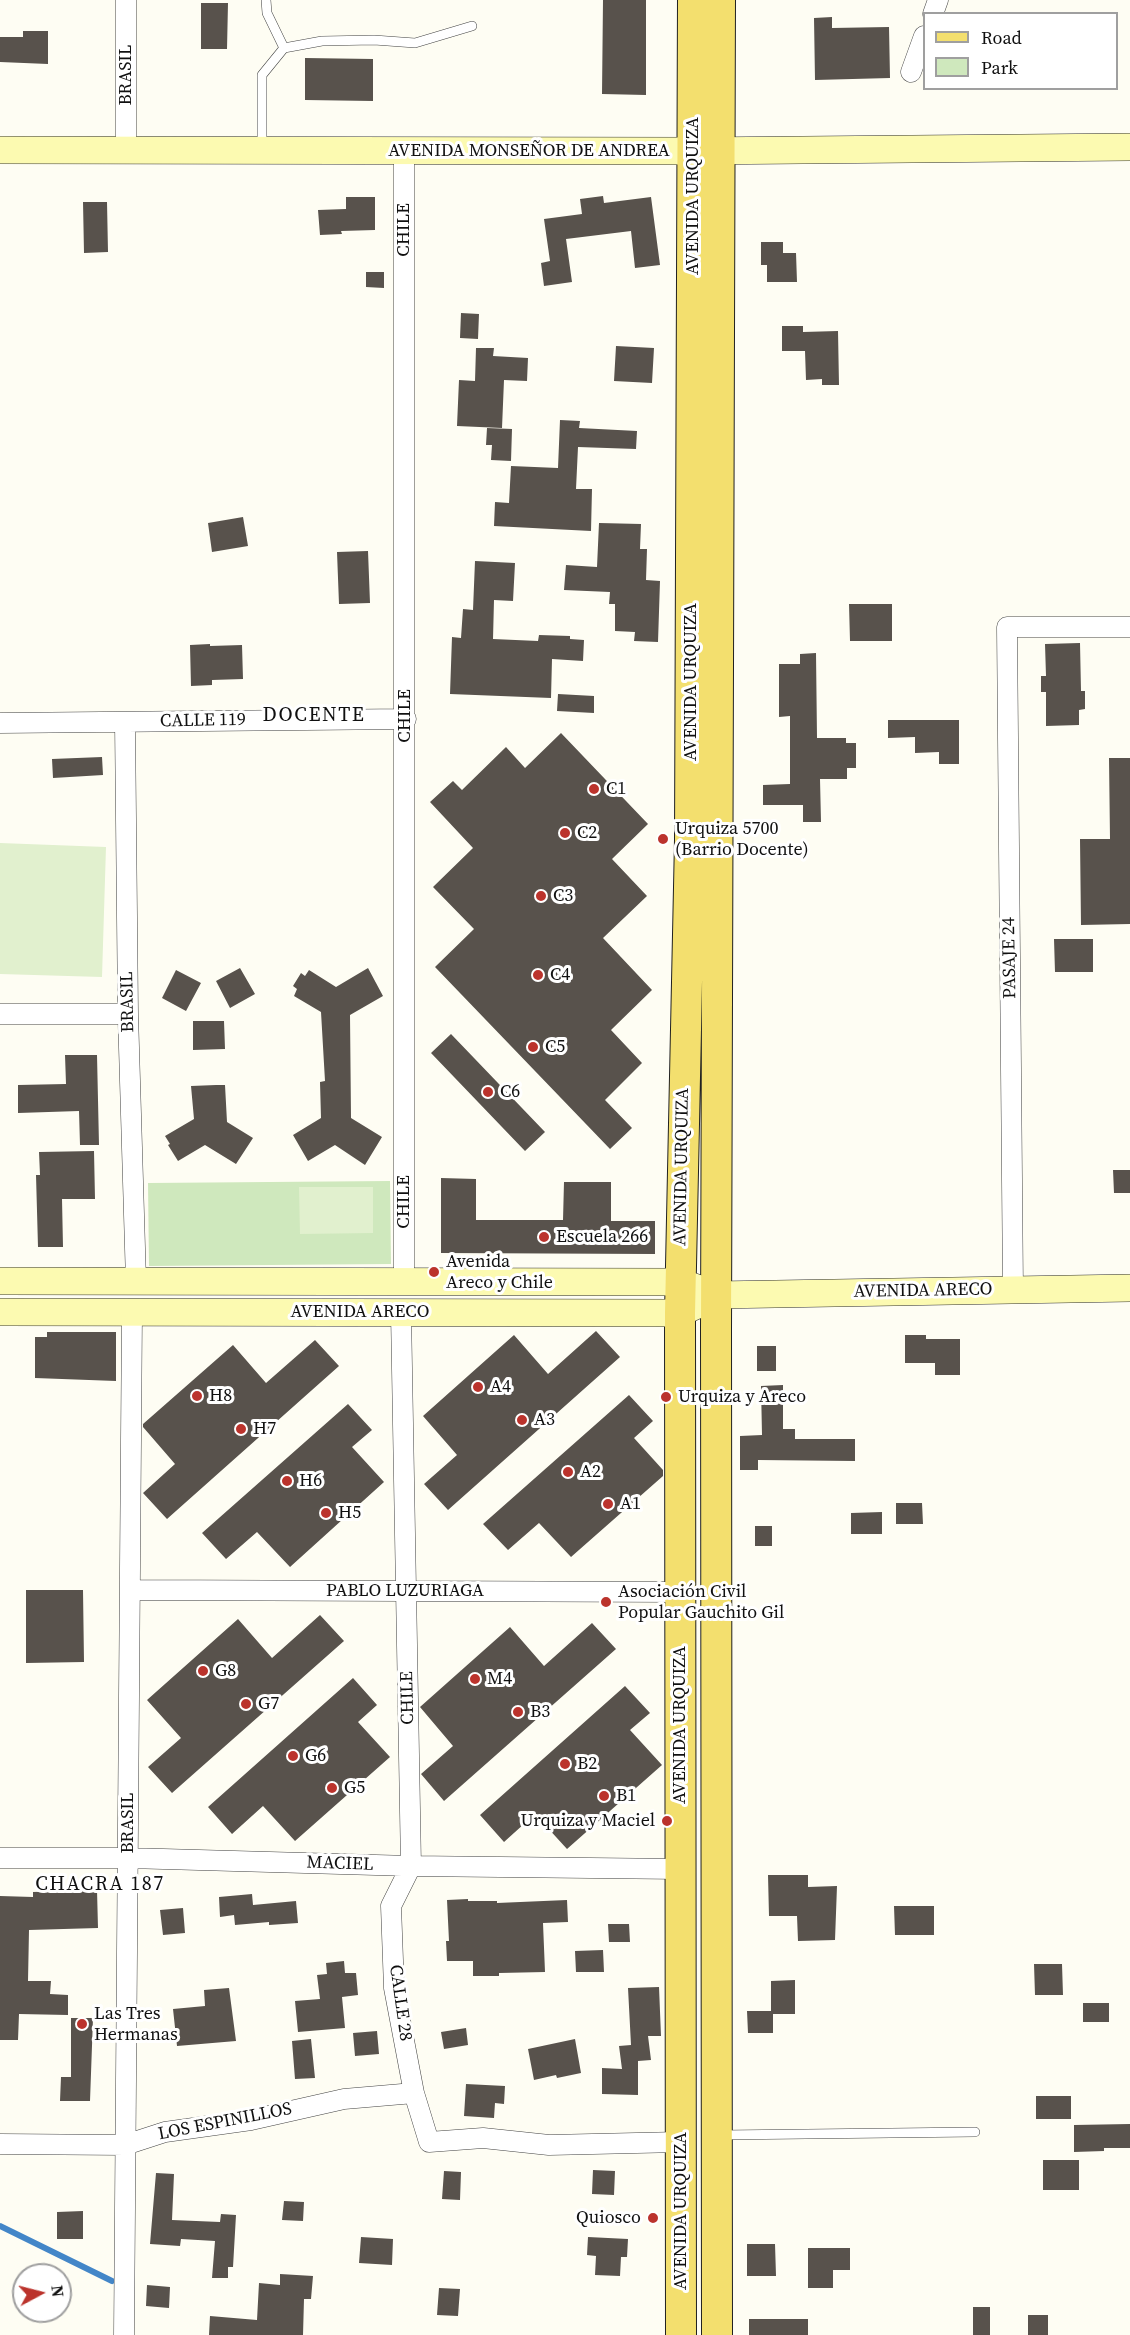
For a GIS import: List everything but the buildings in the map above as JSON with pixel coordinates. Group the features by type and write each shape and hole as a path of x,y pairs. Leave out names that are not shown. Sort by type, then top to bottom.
{"main road":[{"name":"AVENIDA URQUIZA","path":"693,0 707,151 716,1295 717,2335"},
{"name":"AVENIDA URQUIZA","path":"681,2335 680,1282 707,151 720,0"},
{"name":"AVENIDA MONSEÑOR DE ANDREA","path":"0,150 707,151 1130,147"},
{"name":"AVENIDA ARECO","path":"0,1281 680,1282 716,1295 1130,1288"},
{"name":"AVENIDA ARECO","path":"0,1312 680,1313 716,1295"}],"street":[{"name":"BRASIL","path":"126,0 126,150"},
{"path":"911,72 923,39"},
{"name":"CHILE","path":"404,150 406,719 404,1282"},
{"name":"PASAJE 24","path":"1013,1289 1007,627 1130,627"},
{"name":"CALLE 119","path":"0,723 406,719"},
{"name":"BRASIL","path":"125,722 128,1014 136,1281"},
{"path":"0,1014 128,1014"},
{"name":"BRASIL","path":"124,2335 132,1312"},
{"name":"CHILE","path":"401,1313 411,1866"},
{"name":"PABLO LUZURIAGA","path":"129,1590 680,1592"},
{"name":"MACIEL","path":"0,1858 128,1858 411,1866 680,1869"},
{"name":"CALLE 28","path":"411,1866 392,1906 394,1988 414,2093 429,2142 483,2138 549,2145 680,2142"},
{"name":"LOS ESPINILLOS","path":"0,2144 125,2145 165,2132 251,2121 344,2099 414,2093"}],"lane":[{"path":"266,0 267,13 284,48"},
{"path":"262,150 262,75 284,48 322,41 374,40 416,43 471,26"},
{"path":"716,2135 975,2132"}],"green space":[{"path":"0,843 106,847 102,977 0,974"},
{"path":"390,1181 391,1264 149,1266 148,1183"},
{"path":"299,1187 373,1187 373,1233 300,1234"}],"waterway":[{"path":"0,2226 112,2281"}],"place":[{"name":"C1","path":"594,789"},
{"name":"C2","path":"565,833"},
{"name":"Urquiza 5700 (Barrio Docente)","path":"663,839"},
{"name":"C3","path":"541,896"},
{"name":"C4","path":"538,975"},
{"name":"C5","path":"533,1047"},
{"name":"C6","path":"488,1092"},
{"name":"Escuela 266","path":"544,1237"},
{"name":"Avenida Areco y Chile","path":"434,1272"},
{"name":"A4","path":"478,1387"},
{"name":"H8","path":"197,1396"},
{"name":"Urquiza y Areco","path":"666,1397"},
{"name":"A3","path":"522,1420"},
{"name":"H7","path":"241,1429"},
{"name":"A2","path":"568,1472"},
{"name":"H6","path":"287,1481"},
{"name":"A1","path":"608,1504"},
{"name":"H5","path":"326,1513"},
{"name":"Asociación Civil Popular Gauchito Gil","path":"606,1602"},
{"name":"G8","path":"203,1671"},
{"name":"M4","path":"475,1679"},
{"name":"G7","path":"246,1704"},
{"name":"B3","path":"518,1712"},
{"name":"G6","path":"293,1756"},
{"name":"B2","path":"565,1764"},
{"name":"G5","path":"332,1788"},
{"name":"B1","path":"604,1796"},
{"name":"Urquiza y Maciel","path":"667,1821"},
{"name":"Las Tres Hermanas","path":"82,2024"},
{"name":"Quiosco","path":"653,2218"}],"district":[{"name":"DOCENTE","path":"314,716"},
{"name":"CHACRA 187","path":"100,1885"}]}
